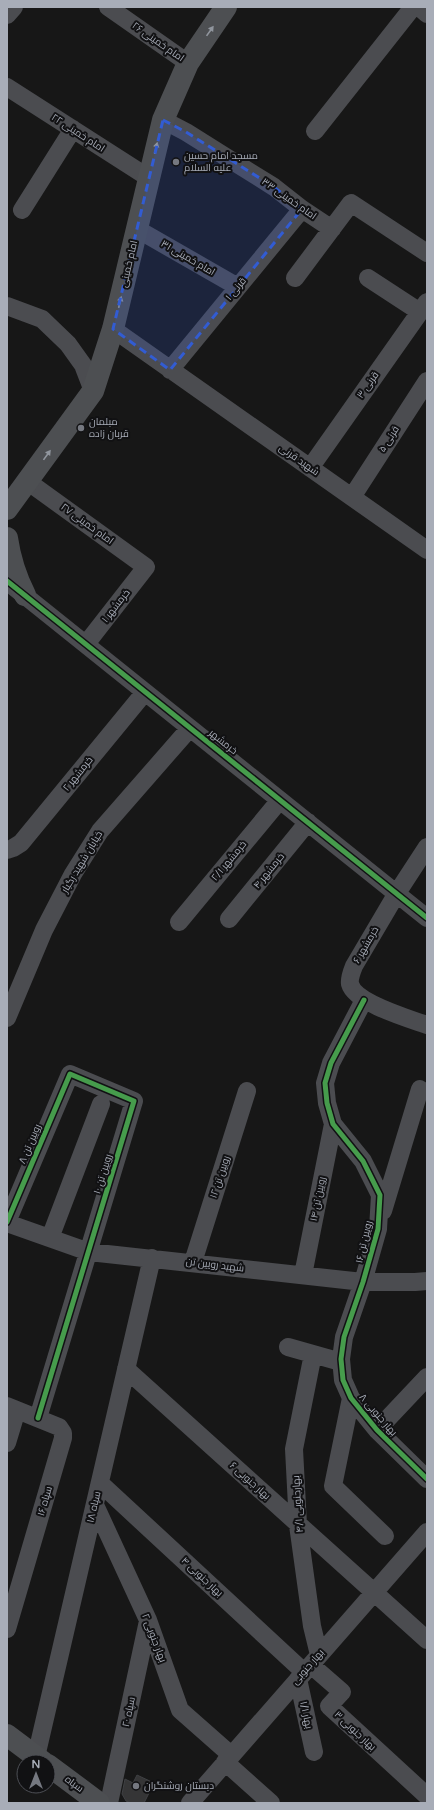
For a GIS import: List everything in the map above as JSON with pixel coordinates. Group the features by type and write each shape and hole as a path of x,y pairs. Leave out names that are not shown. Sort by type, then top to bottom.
{"main road":[{"name":"امام خمینی","path":"14,493 93,391 113,330 163,120 188,63 226,7"},
{"path":"7,538 15,576 25,596"},
{"name":"سپاه","path":"7,1735 33,1754"},
{"name":"سپاه","path":"56,1771 100,1803"}],"street":[{"path":"7,15 14,7"},
{"name":"امام خمینی ۲۶","path":"108,7 188,63"},
{"path":"315,131 413,7"},
{"path":"418,7 427,14"},
{"name":"امام خمینی ۲۲","path":"8,91 149,178"},
{"name":"امام خمینی ۳۳","path":"163,120 186,132 274,187 302,209 332,228"},
{"path":"22,210 73,130"},
{"path":"295,278 351,203 427,253"},
{"name":"قرنی ۱","path":"170,370 302,209"},
{"name":"امام خمینی ۳۱","path":"137,229 238,287"},
{"path":"368,278 423,307"},
{"path":"7,306 42,319 63,339 83,365 93,391"},
{"name":"قرنی ۳","path":"310,468 423,307"},
{"name":"شهید قرنی","path":"113,330 427,550"},
{"name":"قرنی ۵","path":"352,498 427,381"},
{"name":"امام خمینی ۲۷","path":"14,493 146,567"},
{"name":"خرمشهر ۱","path":"86,644 146,567"},
{"name":"خرمشهر","path":"7,581 427,918"},
{"name":"خرمشهر ۲","path":"7,850 14,848 21,843 145,692"},
{"name":"خیابان شهید رگبار","path":"7,1018 44,930 73,874 100,831 190,728"},
{"name":"خرمشهر ۲/۱","path":"178,922 280,800"},
{"name":"خرمشهر ۴","path":"229,919 308,822"},
{"path":"397,893 427,847"},
{"name":"خرمشهر ۶","path":"397,893 354,966 350,984 355,992 364,1000 427,1025"},
{"path":"333,1124 327,1103 325,1083 331,1063 364,1000"},
{"name":"رویین تن ۸","path":"7,1222 70,1074 134,1101"},
{"path":"378,1229 420,1089"},
{"name":"رویین تن ۱۲","path":"193,1262 247,1092"},
{"name":"رویین تن ۱۰","path":"38,1418 134,1101"},
{"path":"50,1238 101,1104"},
{"name":"رویین تن ۱۶","path":"333,1124 363,1161 380,1195 378,1229 363,1282"},
{"name":"رویین تن ۱۴","path":"303,1275 333,1124"},
{"name":"شهید رویین تن","path":"7,1222 89,1252 193,1262 363,1282 427,1281"},
{"name":"سپاه ۱۸","path":"43,1754 95,1505 152,1258"},
{"name":"بهار جنوبی ۸","path":"363,1282 344,1337 342,1362 343,1380 352,1398 377,1430 427,1479"},
{"path":"288,1346 342,1362"},
{"name":"بهارجنوبی ۴/۱","path":"308,1668 312,1626 298,1525 294,1449 313,1354"},
{"name":"بهار جنوبی ۶","path":"126,1369 373,1593 427,1640"},
{"path":"377,1430 427,1377"},
{"path":"352,1398 332,1486 385,1536"},
{"path":"7,1443 12,1408"},
{"name":"سپاه ۱۶","path":"7,1629 63,1438 63,1432 59,1427 12,1408"},
{"name":"بهار جنوبی ۴","path":"100,1483 308,1668"},
{"name":"بهار جنوبی ۲","path":"95,1505 148,1620 180,1710 271,1803"},
{"name":"بهار جنوبی","path":"190,1803 427,1532"},
{"name":"سپاه ۲۰","path":"109,1803 148,1620"},
{"name":"بهار ۱/۱","path":"308,1668 314,1752"},
{"name":"بهار جنوبی ۳","path":"308,1668 342,1692 329,1706 427,1796"}],"highlighted area":[{"path":"163,120 186,132 274,187 302,209 170,370 113,329"}],"building":[{"name":"دبستان روشنگران","path":"137,1775 154,1783 144,1803 131,1803 126,1801 122,1794 125,1779 133,1783"}],"cycle path":[{"path":"7,581 427,918"},
{"path":"364,1000 331,1063 325,1083 327,1103 333,1124 363,1161 380,1195 378,1229 363,1282 344,1337 341,1359 343,1380 351,1398 377,1430 427,1479"},
{"path":"7,1222 70,1074 134,1101 38,1418"}],"place":[{"name":"مسجد امام حسین علیه السلام","path":"176,162"},
{"name":"مبلمان قربان زاده","path":"81,428"},
{"name":"دبستان روشنگران","path":"136,1786"}]}
